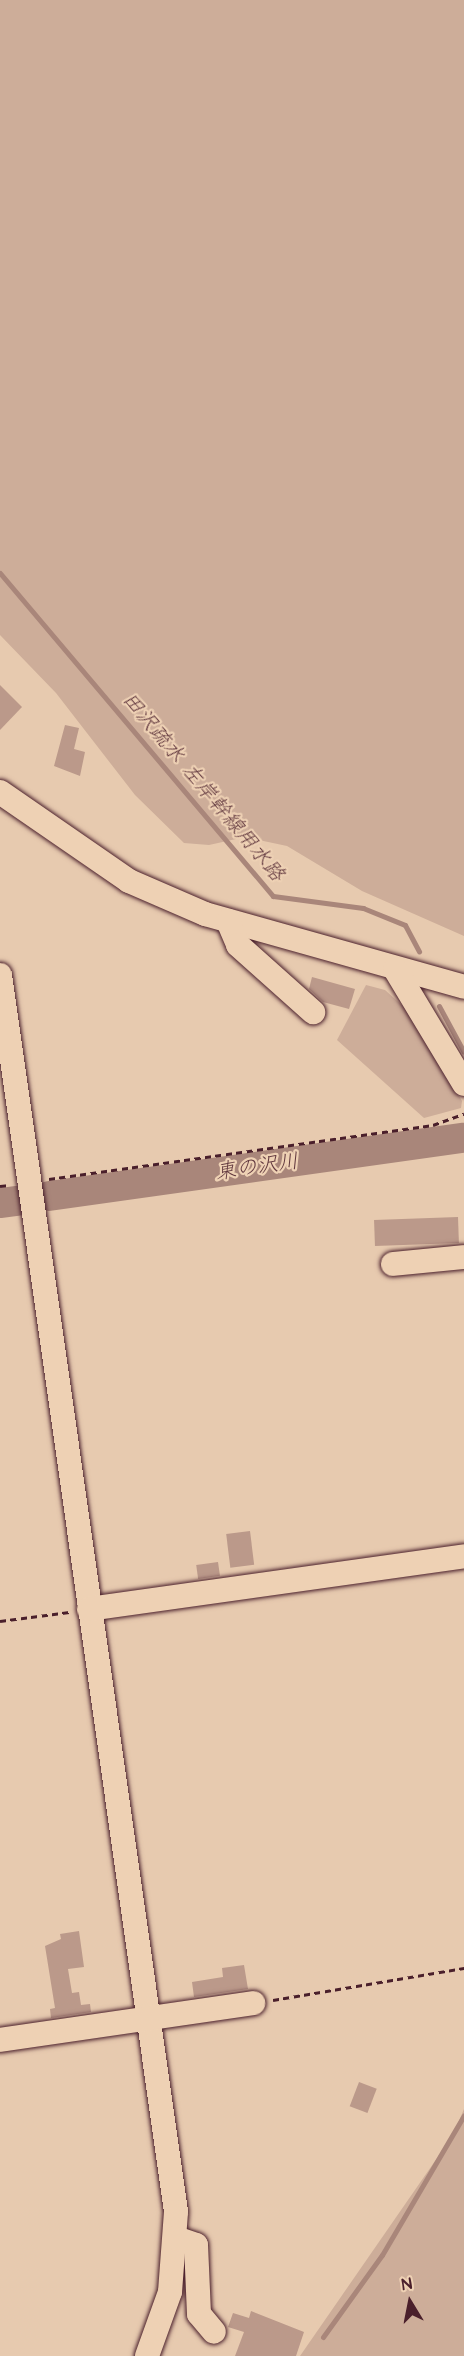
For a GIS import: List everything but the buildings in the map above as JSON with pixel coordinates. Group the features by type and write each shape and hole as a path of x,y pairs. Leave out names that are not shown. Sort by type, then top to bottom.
{"street":[{"path":"0,792 129,881 228,921 464,987"},
{"path":"228,921 237,945 313,1012"},
{"path":"395,969 464,1084"},
{"path":"0,975 89,1609 151,2018 176,2238 170,2292 147,2356"},
{"path":"393,1264 464,1257"},
{"path":"89,1609 464,1556"},
{"path":"0,2040 253,2003"},
{"path":"176,2238 196,2245 199,2314 214,2332"}],"path":[{"path":"0,1186 433,1125 464,1114"},
{"path":"0,1622 89,1609"},
{"path":"253,2003 464,1968"}],"shaded area":[{"path":"0,0 464,0 464,936 362,891 287,846 245,837 209,845 184,843 135,795 56,693 0,635"},
{"path":"366,985 385,990 406,1009 462,1101 461,1108 424,1118 337,1040"},
{"path":"464,2109 464,2356 300,2356 453,2135"}],"waterway":[{"name":"田沢疏水 左岸幹線用水路","path":"0,573 273,896 363,908 405,925 419,951"},
{"name":"田沢疏水 左岸幹線用水路","path":"439,1006 464,1052"},
{"name":"東の沢川","path":"49,1196 464,1138"},
{"name":"東の沢川","path":"0,1203 17,1201"},
{"name":"田沢疏水 左岸幹線用水路","path":"323,2337 382,2255 464,2115"}]}
